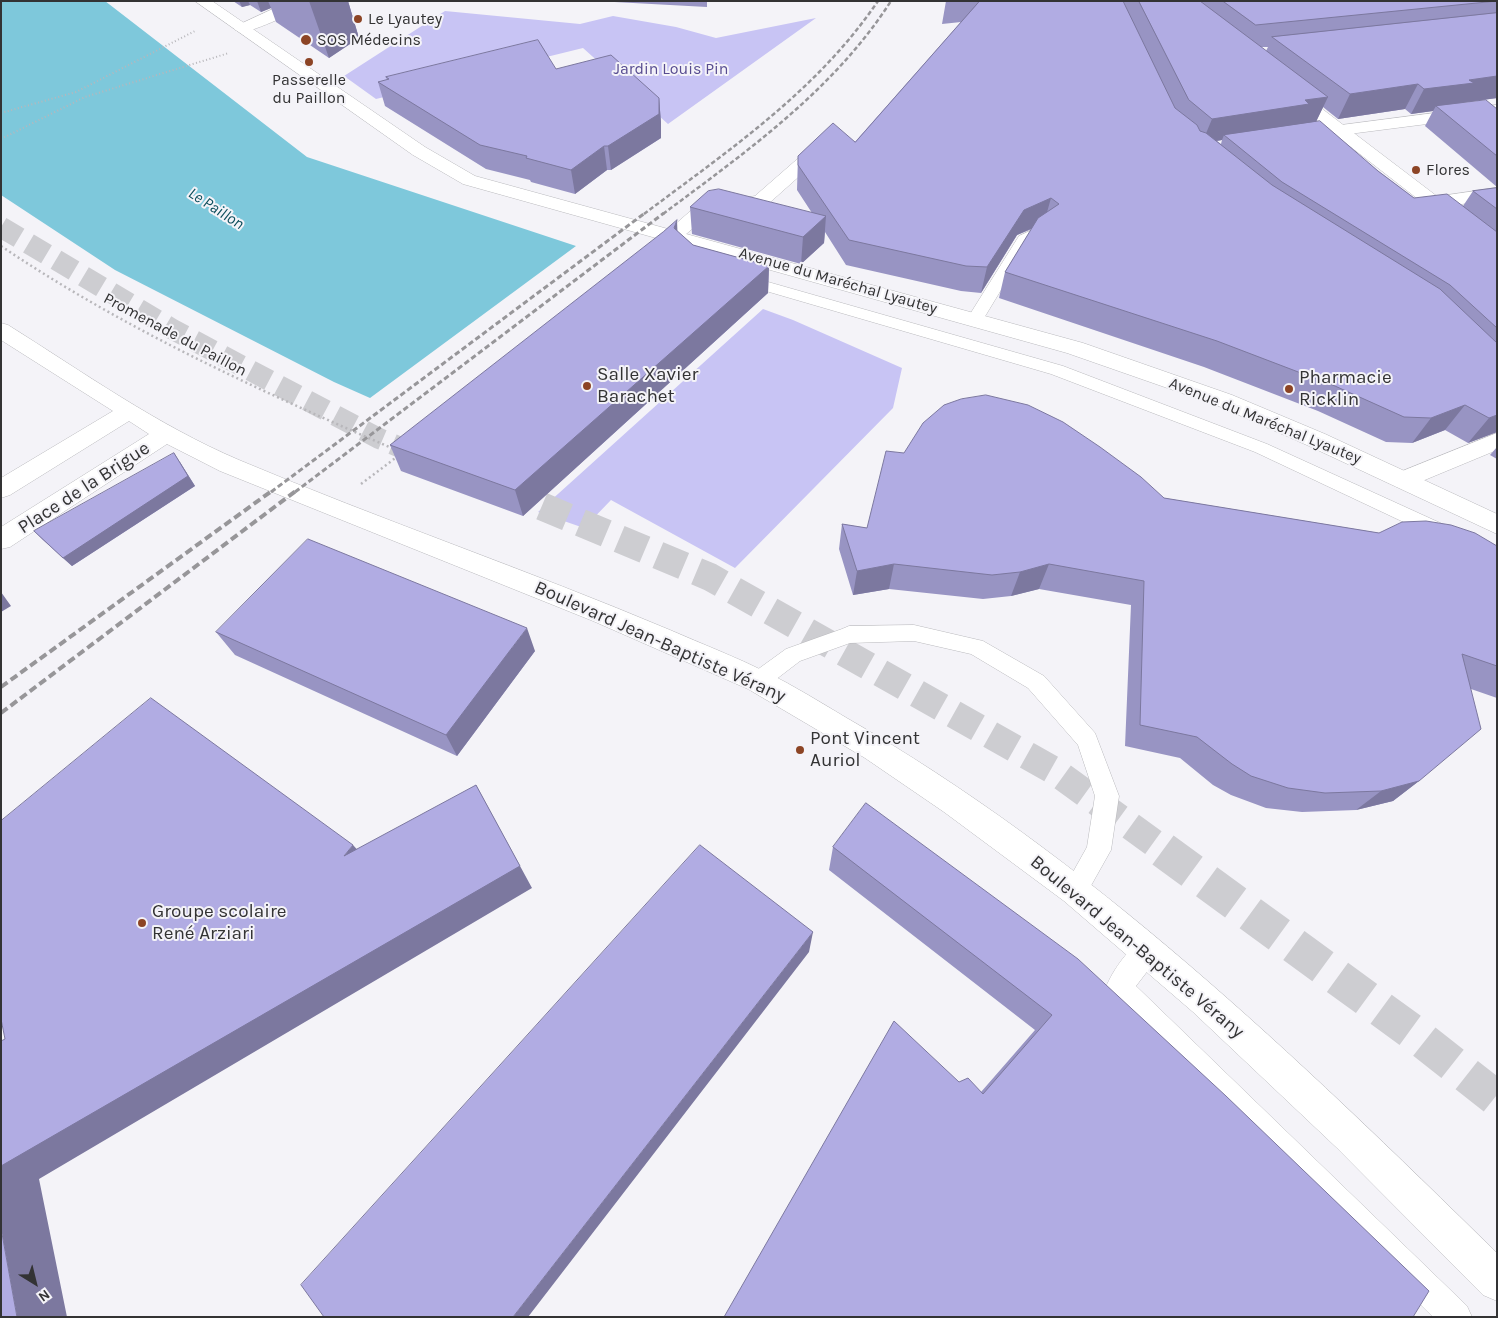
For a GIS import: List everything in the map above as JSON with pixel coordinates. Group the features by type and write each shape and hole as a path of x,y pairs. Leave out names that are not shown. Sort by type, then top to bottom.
{"main road":[{"name":"Avenue du Maréchal Lyautey","path":"202,1 426,156 469,180 684,245 1076,348 1224,400 1403,480 1497,525"},
{"path":"241,29 269,18 302,1"},
{"path":"1280,84 1497,251"},
{"path":"1298,135 1497,110"},
{"path":"684,245 702,211 761,201 816,152"},
{"path":"1433,203 1497,193"},
{"name":"Boulevard Jean-Baptiste Vérany","path":"1,330 166,434 228,465 334,505 602,613 758,681 875,749 947,797 1075,890 1205,1000 1350,1135 1497,1281"},
{"path":"1,489 130,411"},
{"name":"Place de la Brigue","path":"1,540 166,434"},
{"path":"1403,480 1497,441"}],"lane":[{"path":"975,320 1024,239 1043,229"},
{"path":"728,275 1057,370 1261,448 1453,537 1497,562"},
{"path":"1382,503 1403,480"},
{"path":"758,681 792,655 849,635 914,633 976,647 1036,682 1087,740 1107,796 1099,850 1075,890"},
{"path":"1147,951 1120,987 1456,1317"}],"path":[{"path":"1,113 76,92 196,30"},
{"path":"1,139 85,97 230,53"},
{"path":"76,92 85,97"},
{"name":"Promenade du Paillon","path":"1,246 32,268 182,355 256,390 396,450"},
{"path":"334,505 402,452"}],"green space":[{"name":"Jardin Louis Pin","path":"445,11 580,24 613,16 676,27 716,38 816,18 668,124 583,48 376,99 344,76"},
{"path":"763,309 793,320 902,368 893,408 735,568 611,500 584,528 538,512"}],"water":[{"name":"Le Paillon","path":"1,1 105,1 307,157 576,246 370,398 334,382 115,270 1,195"}],"building":[{"path":"980,1 1123,1 1175,108 1197,125 1200,131 1206,133 1272,185 1440,289 1497,343 1497,415 1489,418 1465,405 1431,418 1404,417 1335,386 1217,341 1005,272 1038,218 1059,204 1051,198 1024,210 987,267 966,266 849,240 798,165 798,156 833,123 855,142"},
{"path":"1139,1 1200,1 1328,97 1305,100 1309,104 1212,119 1189,100"},
{"path":"1223,1 1497,1 1256,25"},
{"path":"1497,13 1497,76 1469,80 1474,83 1424,89 1418,84 1350,94 1272,37"},
{"path":"538,40 556,69 611,55 659,98 659,114 608,146 604,146 571,170 526,158 527,156 480,145 378,82 389,79 386,77"},
{"path":"1486,100 1497,109 1497,156 1436,106"},
{"path":"1320,121 1378,171 1414,198 1447,194 1497,232 1497,328 1450,285 1282,182 1224,135"},
{"path":"1497,188 1497,209 1473,191"},
{"path":"719,189 826,216 803,237 690,207 708,191"},
{"name":"Salle Xavier Barachet","path":"677,220 674,228 693,245 769,266 515,490 390,445 663,232"},
{"path":"986,395 1028,405 1063,422 1141,477 1164,498 1379,533 1402,522 1426,521 1451,525 1475,533 1497,546 1497,666 1462,654 1481,729 1419,781 1381,791 1325,793 1288,788 1251,776 1197,737 1140,725 1144,581 1049,564 1020,572 992,575 894,564 857,571 842,524 867,528 886,451 904,453 923,423 944,405 961,399"},
{"path":"174,453 188,476 63,558 34,531"},
{"path":"308,539 527,628 446,735 216,632"},
{"name":"Groupe scolaire René Arziari","path":"151,698 353,845 344,856 476,785 520,866 1,1166 1,1041 5,1039 1,1019 1,821"},
{"path":"866,803 1078,959 1226,1096 1429,1291 1413,1317 724,1317 894,1021 959,1082 968,1078 983,1094 1052,1015 833,847"},
{"path":"700,845 813,932 513,1317 324,1317 301,1285"},
{"path":"1,1228 17,1317 1,1317"}],"tunnel":[{"path":"1,227 172,329 378,438 425,458"},
{"path":"502,490 506,492"},
{"path":"503,490 710,577 1053,770 1165,851"},
{"path":"1163,850 1411,1031 1497,1099"}],"railway":[{"path":"644,214 739,142 800,91 828,63 878,1"},
{"path":"663,214 757,143 816,91 843,63 891,1"},
{"path":"271,492 645,213"},
{"path":"295,492 664,213"},
{"path":"1,687 273,490"},
{"path":"1,713 297,490"}],"place":[{"name":"Le Lyautey","path":"358,19"},
{"name":"SOS Médecins","path":"306,40"},
{"name":"Passerelle du Paillon","path":"309,62"},
{"name":"Flores","path":"1416,170"},
{"name":"Salle Xavier Barachet","path":"587,386"},
{"name":"Pharmacie Ricklin","path":"1289,389"},
{"name":"Pont Vincent Auriol","path":"800,750"},
{"name":"Groupe scolaire René Arziari","path":"142,923"}]}
